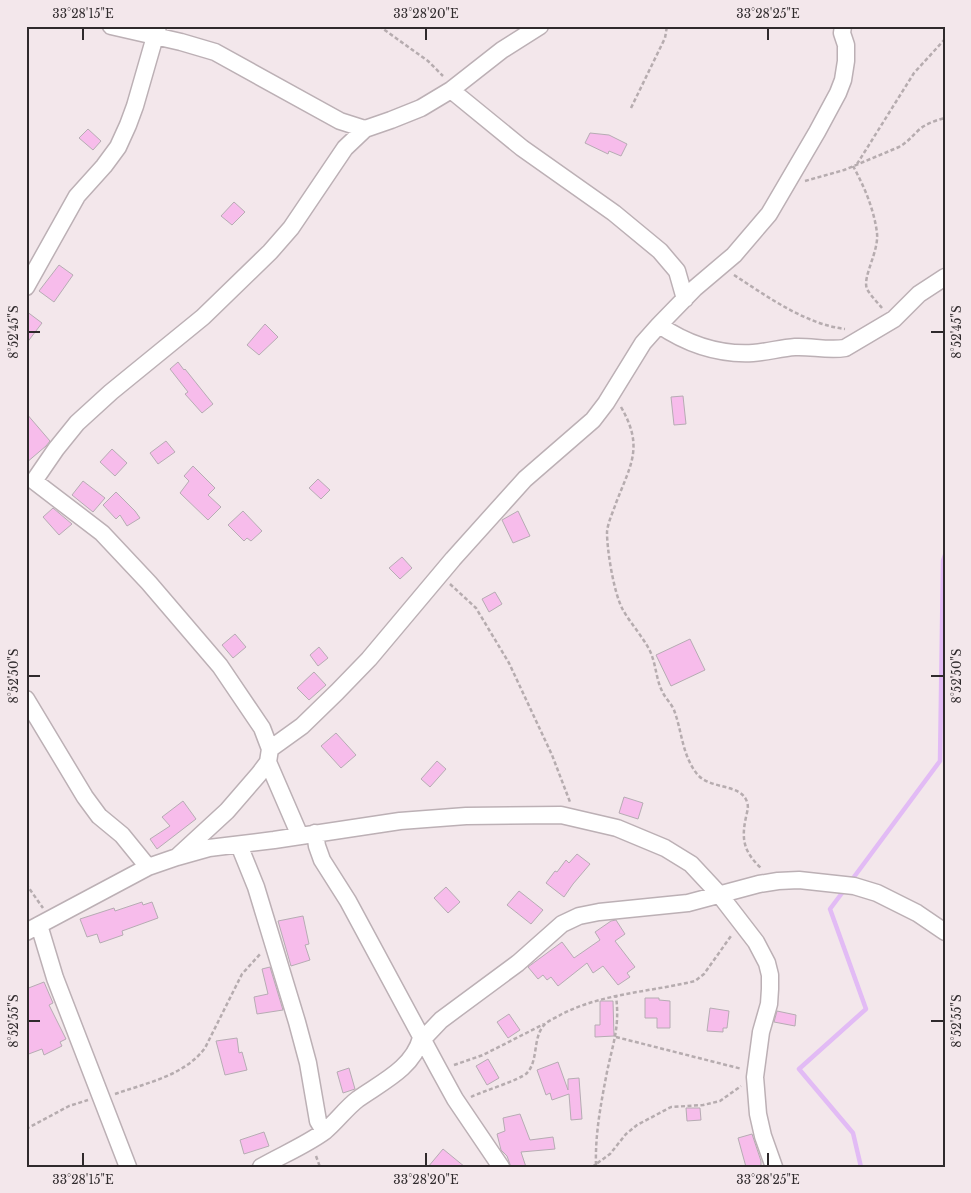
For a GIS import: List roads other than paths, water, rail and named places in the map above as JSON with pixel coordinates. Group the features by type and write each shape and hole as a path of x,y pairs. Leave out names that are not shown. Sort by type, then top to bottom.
{"street":[{"path":"111,26 156,31 215,52 340,121 365,129"},
{"path":"500,1167 458,1103 348,901 322,860 316,846 307,835 269,755 262,728 220,666 149,583 102,533 29,482 77,422 203,317 270,252 291,228 345,148 365,129 421,108 451,90 502,50 540,26"},
{"path":"177,857 226,811 269,755 302,726 369,660 440,574 525,479 593,420 643,343 685,299 734,255 769,214 821,125 843,80 846,45 842,33 843,26"},
{"path":"26,287 77,196 118,147 135,106 156,31"},
{"path":"451,90 522,148 614,213 654,245 670,260 677,271 685,299"},
{"path":"659,325 677,337 693,344 732,353 752,353 794,347 835,350 844,348 894,319 920,294 945,276"},
{"path":"26,699 85,797 99,816 122,835 148,867"},
{"path":"128,1167 55,978 39,925 148,867 209,848 400,821 466,816 561,815 617,828 665,848 692,864 719,894 762,952 770,975 769,1004 761,1032 755,1074 758,1114 763,1136 774,1167"},
{"path":"239,845 256,886 273,940 303,1043 318,1121 324,1131"},
{"path":"261,1167 324,1131 357,1099 382,1083 410,1060 418,1050 422,1039 441,1020 518,963 562,924 578,916 599,912 688,903 778,880 799,880 854,886 877,893 918,913 945,932"}],"waterway":[{"path":"851,881 940,761 943,561 945,555"},
{"path":"845,889 830,909 866,1009 799,1069 853,1133 861,1167"}]}
